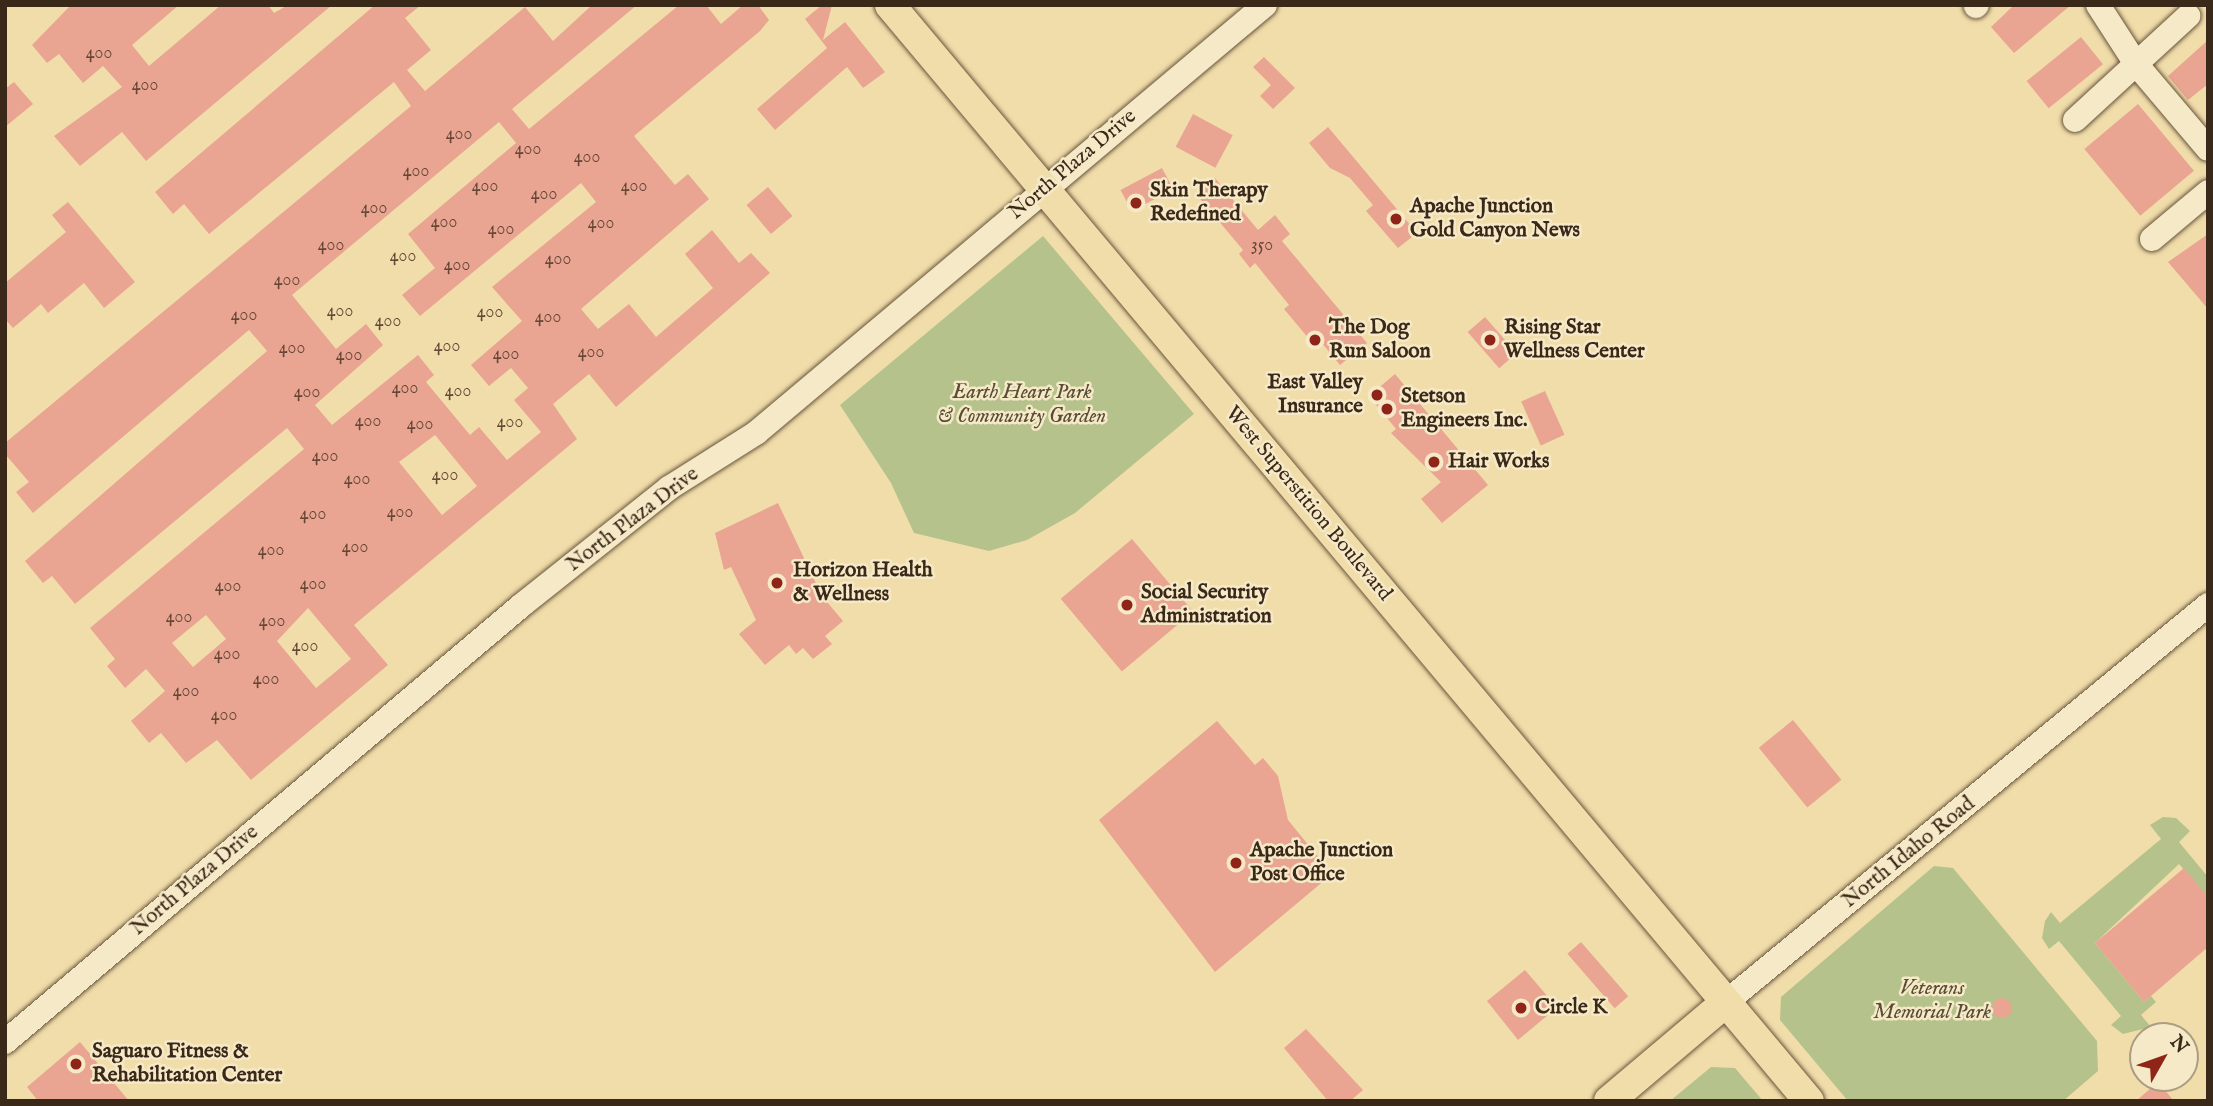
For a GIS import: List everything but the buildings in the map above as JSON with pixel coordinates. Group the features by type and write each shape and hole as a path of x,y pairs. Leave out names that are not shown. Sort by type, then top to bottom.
{"main road":[{"name":"West Superstition Boulevard","path":"890,5 1809,1101"},
{"name":"North Idaho Road","path":"1609,1101 1725,1003"}],"street":[{"name":"North Plaza Drive","path":"5,1042 522,605 668,488 756,433 1265,5"},
{"path":"2098,5 2136,64 2208,149"},
{"path":"2075,120 2188,16"},
{"path":"2152,239 2208,192"},
{"name":"North Idaho Road","path":"1725,1003 2208,605"}],"green space":[{"name":"Earth Heart Park & Community Garden","path":"1043,236 1194,414 1075,513 1027,540 989,551 914,533 891,483 840,405"},
{"path":"2163,817 2176,818 2190,831 2179,842 2208,877 2208,897 2179,864 2095,943 2144,1002 2151,996 2156,1002 2141,1015 2147,1022 2129,1022 2129,1032 2123,1034 2111,1025 2121,1016 2059,941 2049,949 2042,938 2045,921 2051,912 2060,923 2161,839 2150,825"},
{"name":"Veterans Memorial Park","path":"1934,866 1953,868 2097,1041 2098,1071 2063,1101 1848,1101 1780,1020 1781,997"},
{"path":"1711,1067 1735,1068 1763,1101 1670,1101"}],"place":[{"name":"Skin Therapy Redefined","path":"1136,203"},
{"name":"Apache Junction Gold Canyon News","path":"1396,219"},
{"name":"The Dog Run Saloon","path":"1315,340"},
{"name":"Rising Star Wellness Center","path":"1490,340"},
{"name":"East Valley Insurance","path":"1377,395"},
{"name":"Stetson Engineers Inc.","path":"1387,409"},
{"name":"Hair Works","path":"1434,462"},
{"name":"Horizon Health & Wellness","path":"777,583"},
{"name":"Social Security Administration","path":"1127,605"},
{"name":"Apache Junction Post Office","path":"1236,863"},
{"name":"Circle K","path":"1521,1008"},
{"name":"Saguaro Fitness & Rehabilitation Center","path":"76,1064"}]}
